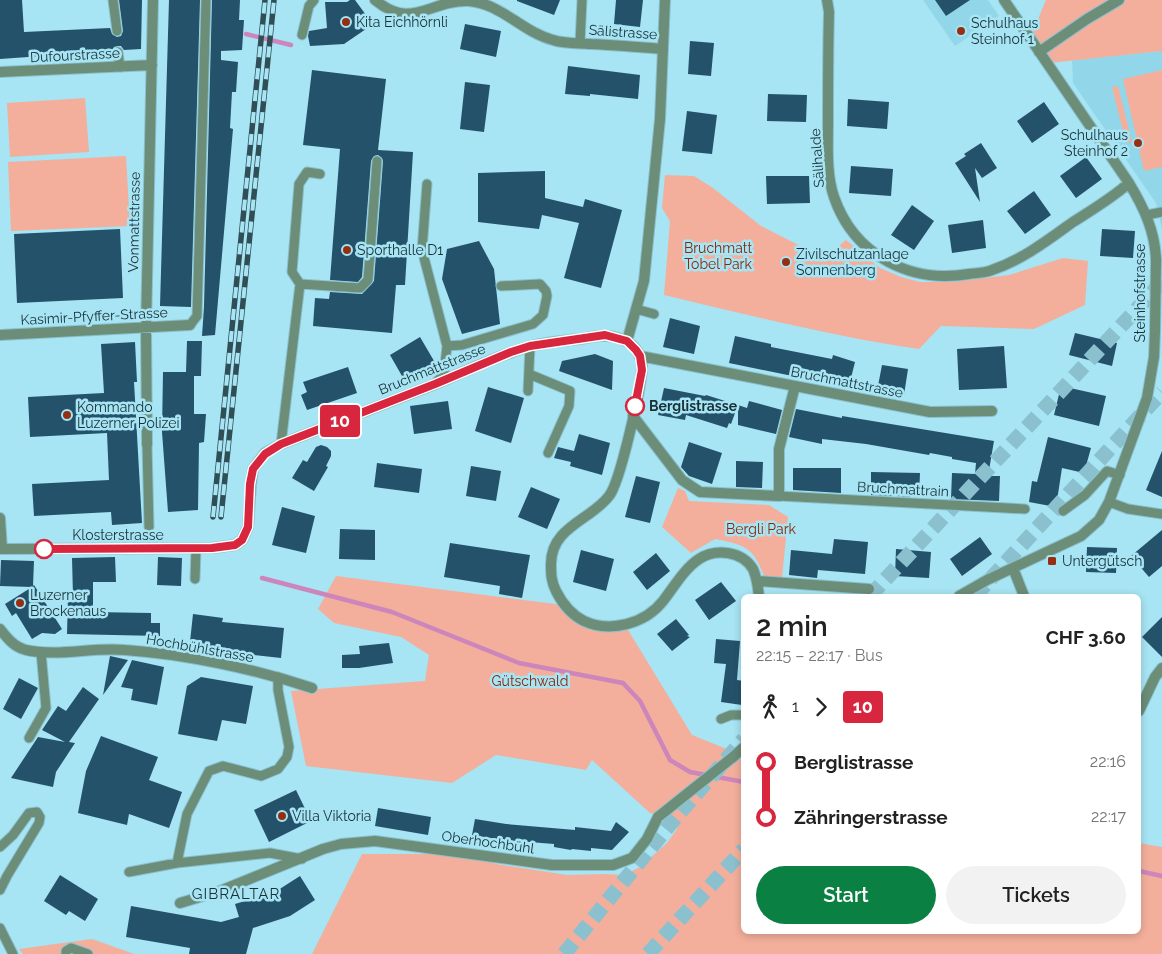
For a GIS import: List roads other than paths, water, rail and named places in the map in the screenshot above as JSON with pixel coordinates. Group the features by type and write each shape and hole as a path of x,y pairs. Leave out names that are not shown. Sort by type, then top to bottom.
{"street":[{"name":"Vonmattstrasse","path":"147,444 146,328 154,0"},
{"name":"Sälistrasse","path":"374,0 385,9 401,14 415,14 447,3 467,1 489,5 536,34 555,41 663,49"},
{"path":"665,0 657,158 645,272 627,341 640,356 642,370 633,416 616,484 609,497 570,527 557,542 551,555 551,582 564,606 583,620 606,628 625,625 645,617 662,603 697,560 709,554 722,552 733,554 746,562 752,569 757,581 758,594"},
{"name":"Sälihalde","path":"827,0 829,12 828,156 830,183 834,198 855,237 886,261 909,272 931,276 953,277 990,271 1011,262 1042,244 1130,183"},
{"name":"Steinhofstrasse","path":"962,594 987,580 1081,536 1099,520 1120,475 1147,398 1155,331 1156,260 1154,240 1147,215 1130,183 1004,0"},
{"path":"1039,52 1093,15 1119,0"},
{"name":"Dufourstrasse","path":"0,72 152,65"},
{"name":"Kasimir-Pfyffer-Strasse","path":"0,335 190,325"},
{"name":"Bruchmattstrasse","path":"235,545 242,540 248,527 250,484 253,469 265,454 281,444 435,384 494,358 530,346 605,335 627,341"},
{"name":"Bruchmattstrasse","path":"640,356 930,412 992,411"},
{"path":"779,496 779,449 794,386"},
{"name":"Bruchmattrain","path":"633,416 682,480 700,492 779,496"},
{"path":"0,518 1,549"},
{"name":"Klosterstrasse","path":"1,549 196,548 235,545"},
{"path":"1013,568 1023,594"},
{"path":"757,581 869,589"},
{"name":"Hochbühlstrasse","path":"0,628 11,642 23,650 41,652 123,649 169,654 278,677 312,688"},
{"path":"1141,707 1155,677 1162,668"},
{"name":"Oberhochbühl","path":"180,903 220,891 341,844 375,841 552,865 613,865 632,858 647,839 656,821 741,750"}],"lane":[{"path":"113,0 117,31"},
{"path":"190,325 197,316 206,0"},
{"path":"302,35 308,6 314,0"},
{"name":"Sälistrasse","path":"580,43 582,0"},
{"path":"118,52 120,67"},
{"path":"300,284 360,288 368,280 377,161"},
{"path":"281,444 300,284 292,272 299,184 307,172 320,174"},
{"path":"427,184 422,250 448,346 444,373 435,384"},
{"path":"1147,215 1162,212"},
{"path":"448,346 462,345 533,324 543,315 547,296 540,284 501,286"},
{"path":"636,309 654,314"},
{"path":"528,391 530,346"},
{"path":"528,374 570,391 569,406 548,453"},
{"path":"147,444 148,527"},
{"path":"1063,511 1085,495 1108,471 1120,475"},
{"name":"Bruchmattrain","path":"779,496 1025,509"},
{"path":"1109,502 1128,509 1162,514"},
{"path":"195,579 196,548"},
{"path":"29,738 46,708 41,652"},
{"path":"177,863 187,814 209,771 223,766 261,776 278,769 287,757 289,747 278,690 278,677"},
{"path":"721,720 731,715 741,715"},
{"path":"0,846 14,835 29,813 37,812 40,817 39,823 0,890"},
{"path":"129,872 177,863 270,853 302,859"},
{"path":"0,928 13,954"},
{"path":"66,954 66,951 71,948 88,954"}],"waterway":[{"path":"246,34 291,45"},
{"path":"262,578 392,612 519,663 623,683 640,701 670,760 690,772 741,781"},
{"path":"1141,871 1162,876"}],"tunnel":[{"path":"872,594 1162,282"},
{"path":"977,594 1162,392"},
{"path":"564,954 676,817 741,742"},
{"path":"648,954 741,852"}],"railway":[{"path":"213,517 265,0"},
{"path":"221,517 274,0"}],"place":[{"name":"Kita Eichhörnli","path":"346,22"},
{"name":"Schulhaus Steinhof 1","path":"961,31"},
{"name":"Schulhaus Steinhof 2","path":"1138,143"},
{"name":"Sporthalle D1","path":"347,250"},
{"name":"Zivilschutzanlage Sonnenberg","path":"786,262"},
{"name":"Berglistrasse","path":"635,406"},
{"name":"Kommando Luzerner Polizei","path":"67,415"},
{"name":"Untergütsch","path":"1052,561"},
{"name":"Luzerner Brockenaus","path":"20,603"},
{"name":"Villa Viktoria","path":"282,816"}],"district":[{"name":"GIBRALTAR","path":"236,894"}],"park label":[{"name":"Bruchmatt Tobel Park","path":"718,256"},
{"name":"Bergli Park","path":"761,529"},
{"name":"Gütschwald","path":"530,681"}]}
